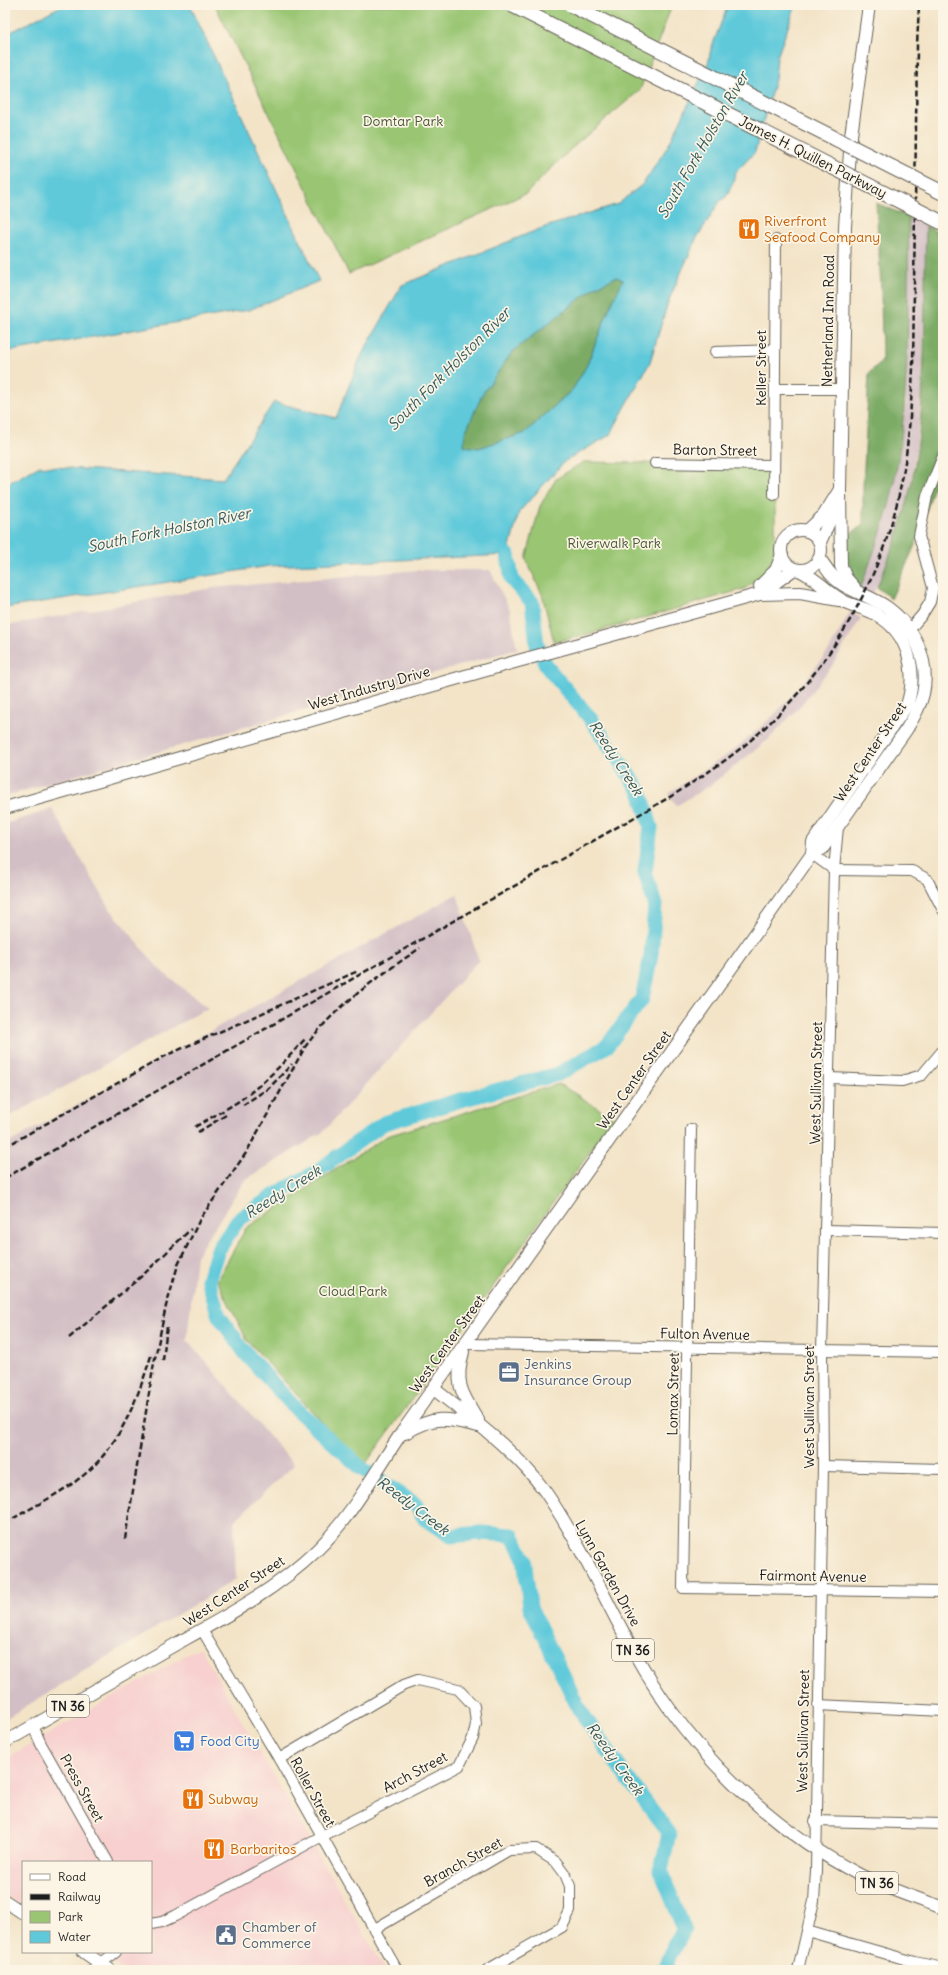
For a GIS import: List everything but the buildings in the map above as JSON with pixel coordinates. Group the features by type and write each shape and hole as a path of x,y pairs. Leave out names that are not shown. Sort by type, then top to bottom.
{"highway":[{"name":"James H. Quillen Parkway","path":"512,5 943,223"},
{"name":"James H. Quillen Parkway","path":"571,5 943,193"}],"main road":[{"name":"Netherland Inn Road","path":"820,542 840,494 841,389 847,178 855,95 868,5"},
{"name":"Netherland Inn Road","path":"807,531 824,515 840,494"},
{"path":"840,494 841,566 846,578 857,591"},
{"path":"798,530 815,534 820,542 822,552 820,559 809,569 798,570 788,565 782,555 782,545 785,538 798,530"},
{"name":"West Industry Drive","path":"741,600 757,589 776,570 782,555"},
{"name":"West Center Street","path":"812,854 813,842 908,705 911,695 912,669 908,654 906,634 901,619 888,608 842,584 833,577 820,559"},
{"name":"West Center Street","path":"5,1742 202,1630 289,1575 318,1549 344,1519 400,1436 812,854 822,849 906,730 917,712 923,694 925,674 919,648 906,634 878,615 842,601 798,570"},
{"name":"West Industry Drive","path":"5,808 511,663 741,600 760,594 798,570"},
{"path":"760,594 800,593 842,601"},
{"path":"466,1344 459,1367 460,1388 481,1427"},
{"name":"Lynn Garden Drive","path":"434,1389 512,1453 543,1490 567,1529 647,1675 690,1737 748,1796 780,1823 815,1848 856,1873 896,1891 943,1908"},
{"path":"400,1436 421,1424 441,1419 481,1427"},
{"path":"5,1901 22,1912"},
{"path":"85,1953 101,1968"}],"street":[{"name":"Keller Street","path":"774,496 776,240"},
{"path":"715,352 775,350"},
{"path":"775,389 841,389"},
{"path":"906,634 930,602 933,588 919,536 927,496 943,456"},
{"name":"Barton Street","path":"655,463 774,465"},
{"name":"West Sullivan Street","path":"798,1970 814,1901 819,1590 823,1466 822,1350 834,870 838,826"},
{"path":"812,854 834,870 912,871 927,879 943,910"},
{"path":"830,1078 902,1081 922,1075 943,1050"},
{"name":"Lomax Street","path":"683,1588 691,1129"},
{"path":"826,1230 943,1233"},
{"name":"Fulton Avenue","path":"466,1344 943,1352"},
{"path":"823,1466 943,1469"},
{"name":"Fairmont Avenue","path":"683,1588 943,1592"},
{"name":"Roller Street","path":"202,1630 279,1759 397,1970"},
{"name":"Arch Street","path":"152,1924 162,1922 175,1916 322,1836 458,1766 473,1738 476,1724 474,1706 458,1689 418,1680 404,1685 279,1759"},
{"path":"818,1705 943,1711"},
{"name":"Press Street","path":"34,1726 41,1744 107,1861"},
{"path":"815,1821 943,1824"},
{"name":"Branch Street","path":"375,1929 509,1850 536,1849 556,1862 565,1874 570,1886 570,1911 562,1927 487,1970"},
{"path":"807,1931 920,1963 943,1968"},
{"path":"101,1968 115,1953"}],"shaded area":[{"path":"909,217 926,226 922,391 916,449 908,498 894,548 871,598 860,590 874,551 894,485 906,404"},
{"path":"418,570 490,570 510,610 517,649 5,796 5,626 212,588"},
{"path":"850,612 861,618 832,666 801,705 769,739 712,784 676,806 668,794 735,749 771,718 801,686 829,650"},
{"path":"52,809 110,909 160,970 208,1008 5,1119 5,824"},
{"path":"457,894 479,960 323,1132 245,1180 196,1256 187,1340 294,1465 234,1521 236,1579 5,1719 5,1145"},
{"path":"200,1647 385,1970 123,1970 95,1953 152,1953 152,1861 22,1861 22,1906 5,1895 5,1759"}],"green space":[{"name":"Domtar Park","path":"215,5 672,5 640,90 573,147 527,193 349,274"},
{"path":"876,203 909,217 906,384 899,450 891,497 860,590 841,566 847,536 863,525 863,487 869,373 882,361 881,288"},
{"path":"926,226 943,235 943,456 919,536 891,599 877,587 902,521 915,466 924,363"},
{"path":"616,277 624,280 609,309 587,365 573,389 525,433 479,448 464,446 465,433 483,393 513,351 595,287"},
{"name":"Riverwalk Park","path":"583,462 774,465 775,532 773,557 769,568 744,589 592,633 554,642 542,594 526,559 540,506 556,479"},
{"name":"Cloud Park","path":"559,1084 614,1118 364,1466 247,1340 217,1280 246,1228 387,1136"}],"water":[{"path":"63,5 190,5 319,281 249,310 5,352 5,35"},
{"name":"South Fork Holston River","path":"728,5 796,5 777,57 775,79 755,152 735,173 733,183 726,197 720,201 696,239 668,302 650,362 610,435 565,461 519,512 508,555 269,566 5,608 5,485 40,466 223,479 274,402 336,418 361,356 402,285 542,228 618,204 643,184 668,146 708,63 711,49","holes":["616,277 623,280 609,309 587,365 573,389 525,433 479,448 464,446 465,433 483,393 513,351 595,287"]}],"waterway":[{"name":"Reedy Creek","path":"508,555 512,580 532,602 537,645 547,667 590,718 640,791 651,827 645,872 655,904 651,956 642,999 607,1046 558,1074 457,1101 384,1123 316,1172 275,1195 238,1220 218,1250 208,1280 219,1316 246,1354 296,1409 361,1468 415,1504 425,1519 451,1536 480,1533 512,1535 524,1558 530,1607 579,1709 622,1771 669,1833 661,1871 684,1929 668,1959 666,1970"}],"railway":[{"path":"5,1178 675,794 720,764 745,745 774,719 801,690 825,659 846,626 865,591 881,555 893,518 902,480 909,424 913,368 917,45 919,5"},
{"path":"125,1539 154,1363 166,1306 178,1265 200,1219 246,1153 305,1047 317,1032 358,993 420,948"},
{"path":"5,1147 167,1055 358,971"},
{"path":"195,1127 231,1106 260,1085 306,1038"},
{"path":"243,1105 269,1088 292,1064"},
{"path":"198,1132 226,1115"},
{"path":"69,1338 144,1274 191,1229"},
{"path":"163,1360 167,1326"},
{"path":"5,1523 68,1487 91,1469 114,1441 124,1425 139,1391 151,1356"}],"place":[{"name":"Riverfront Seafood Company","path":"749,229"},
{"name":"Jenkins Insurance Group","path":"509,1372"},
{"name":"Food City","path":"184,1741"},
{"name":"Subway","path":"193,1799"},
{"name":"Barbaritos","path":"214,1849"},
{"name":"Chamber of Commerce","path":"226,1935"}]}
